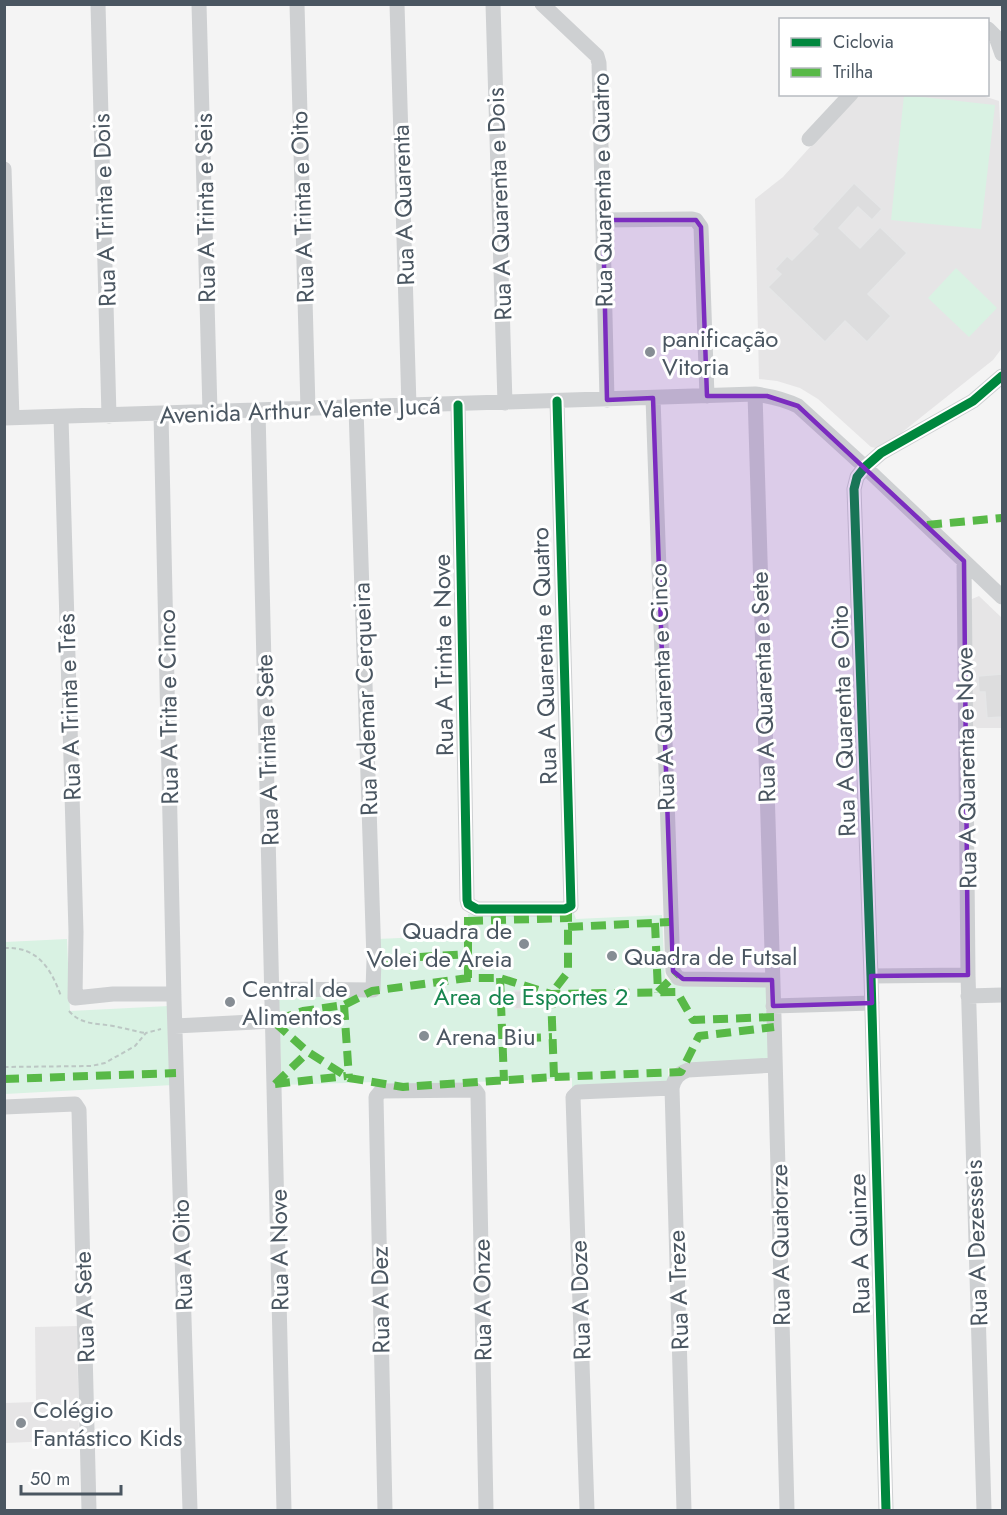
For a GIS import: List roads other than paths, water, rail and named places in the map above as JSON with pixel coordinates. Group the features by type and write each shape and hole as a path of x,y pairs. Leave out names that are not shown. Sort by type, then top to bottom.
{"street":[{"name":"Rua A Trinta e Dois","path":"98,4 109,416"},
{"name":"Rua A Trinta e Seis","path":"200,4 210,412"},
{"name":"Rua A Trinta e Oito","path":"297,4 308,409"},
{"name":"Rua A Quarenta","path":"397,4 409,406"},
{"name":"Rua A Quarenta e Dois","path":"493,4 505,403"},
{"name":"Rua Quarenta e Quatro","path":"542,4 597,56 600,63 607,400"},
{"path":"989,30 996,37 1002,54"},
{"path":"809,139 848,96"},
{"path":"4,169 8,418"},
{"path":"603,220 696,220 700,227 707,396"},
{"path":"866,466 881,453 973,400 1002,376"},
{"name":"Avenida Arthur Valente Jucá","path":"8,418 754,394 798,406 866,466 1002,597"},
{"name":"Rua A Quarenta e Sete","path":"754,394 772,980"},
{"name":"Rua A Quarenta e Cinco","path":"653,398 673,971 675,975 683,979 772,980"},
{"name":"Rua A Quarenta e Quatro","path":"468,904 477,909 568,908 571,906 557,401"},
{"name":"Rua A Trinta e Nove","path":"458,405 468,904"},
{"name":"Rua Ademar Cerqueira","path":"273,989 372,991 374,960 356,408"},
{"name":"Rua A Trinta e Sete","path":"258,411 273,989"},
{"name":"Rua A Trita e Cinco","path":"161,414 174,997"},
{"name":"Rua A Trinta e Três","path":"61,417 76,932 75,998 112,994 174,997"},
{"name":"Rua A Quarenta e Oito","path":"866,466 857,477 854,489 871,976"},
{"name":"Rua A Quarenta e Nove","path":"964,561 968,975"},
{"path":"871,976 968,975"},
{"name":"Rua A Dezesseis","path":"968,975 984,1510"},
{"name":"Rua A Quinze","path":"871,976 886,1510"},
{"name":"Rua A Quatorze","path":"772,980 786,1510"},
{"name":"Rua A Nove","path":"273,989 285,1510"},
{"path":"968,996 1002,995"},
{"name":"Rua A Oito","path":"174,997 190,1510"},
{"path":"773,1006 872,1003"},
{"path":"175,1026 273,1021"},
{"path":"672,1088 681,1072 688,1070 775,1065"},
{"name":"Rua A Doze","path":"587,1510 573,1097 578,1092 672,1088"},
{"name":"Rua A Treze","path":"672,1088 684,1510"},
{"name":"Rua A Onze","path":"381,1091 477,1090 486,1510"},
{"name":"Rua A Dez","path":"381,1091 376,1097 385,1510"},
{"name":"Rua A Sete","path":"4,1107 75,1104 79,1110 89,1510"}],"place":[{"name":"panificação Vitoria","path":"650,352"},
{"name":"Quadra de Volei de Areia","path":"524,944"},
{"name":"Quadra de Futsal","path":"612,956"},
{"name":"Central de Alimentos","path":"230,1002"},
{"name":"Arena Biu","path":"424,1036"},
{"name":"Colégio Fantástico Kids","path":"21,1423"}],"park label":[{"name":"Área de Esportes 2","path":"531,996"}]}
